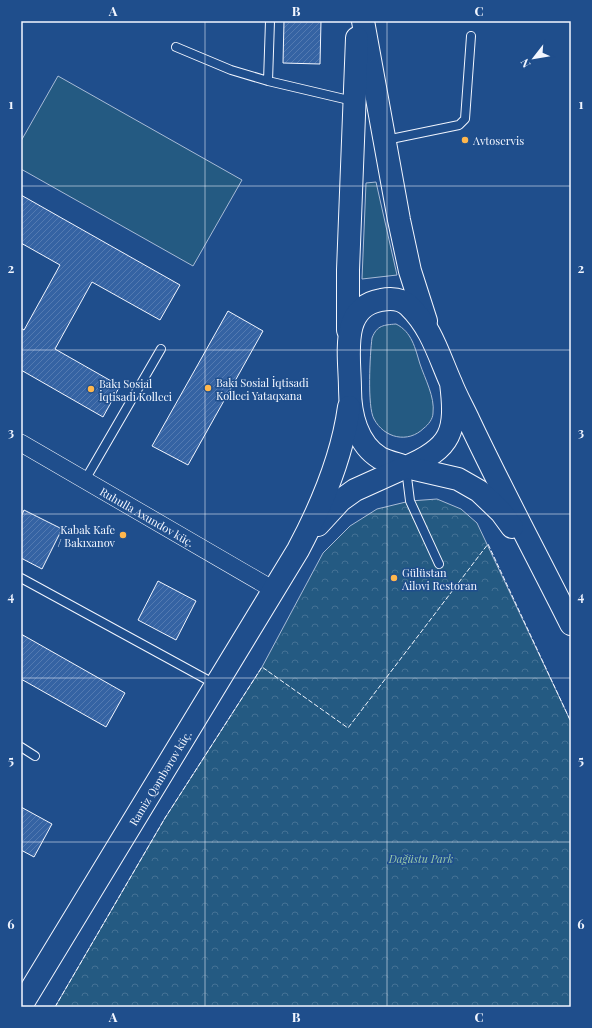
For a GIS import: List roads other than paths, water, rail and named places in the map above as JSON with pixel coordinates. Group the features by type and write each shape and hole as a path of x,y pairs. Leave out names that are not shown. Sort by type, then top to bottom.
{"main road":[{"path":"358,21 353,101 348,270 350,400 355,424 366,444 381,458 406,467 458,479 479,491 501,512 547,575"},
{"path":"363,21 383,140 410,271 430,333 451,383 571,624"},
{"path":"348,340 352,322 359,310 372,301 385,299 396,299 408,305 430,333"},
{"path":"298,550 322,520 341,500 368,483 427,458 439,450 447,439 452,427 454,410 451,383"},
{"path":"298,550 326,492 337,462 344,436 350,400"},
{"name":"Ramiz Qəmbərov küç.","path":"21,1006 217,686 298,550"}],"street":[{"name":"Ruhulla Axundov küç.","path":"21,443 274,590"}],"lane":[{"path":"268,81 270,21"},
{"path":"383,140 459,125 465,119 471,36"},
{"path":"176,47 232,70 268,81 353,101"},
{"path":"85,480 161,349"},
{"path":"406,467 410,500 439,564"},
{"path":"21,578 217,686"},
{"path":"21,748 35,756"}],"place":[{"name":"Avtoservis","path":"465,140"},
{"name":"Bakı Sosial İqtisadi Kolleci Yataqxana","path":"208,388"},
{"name":"Bakı Sosial İqtisadi Kolleci","path":"91,389"},
{"name":"Kabak Kafe / Bakıxanov","path":"123,535"},
{"name":"Gülüstan Ailəvi Restoran","path":"394,578"}],"park label":[{"name":"Dağüstu Park","path":"421,858"}]}
